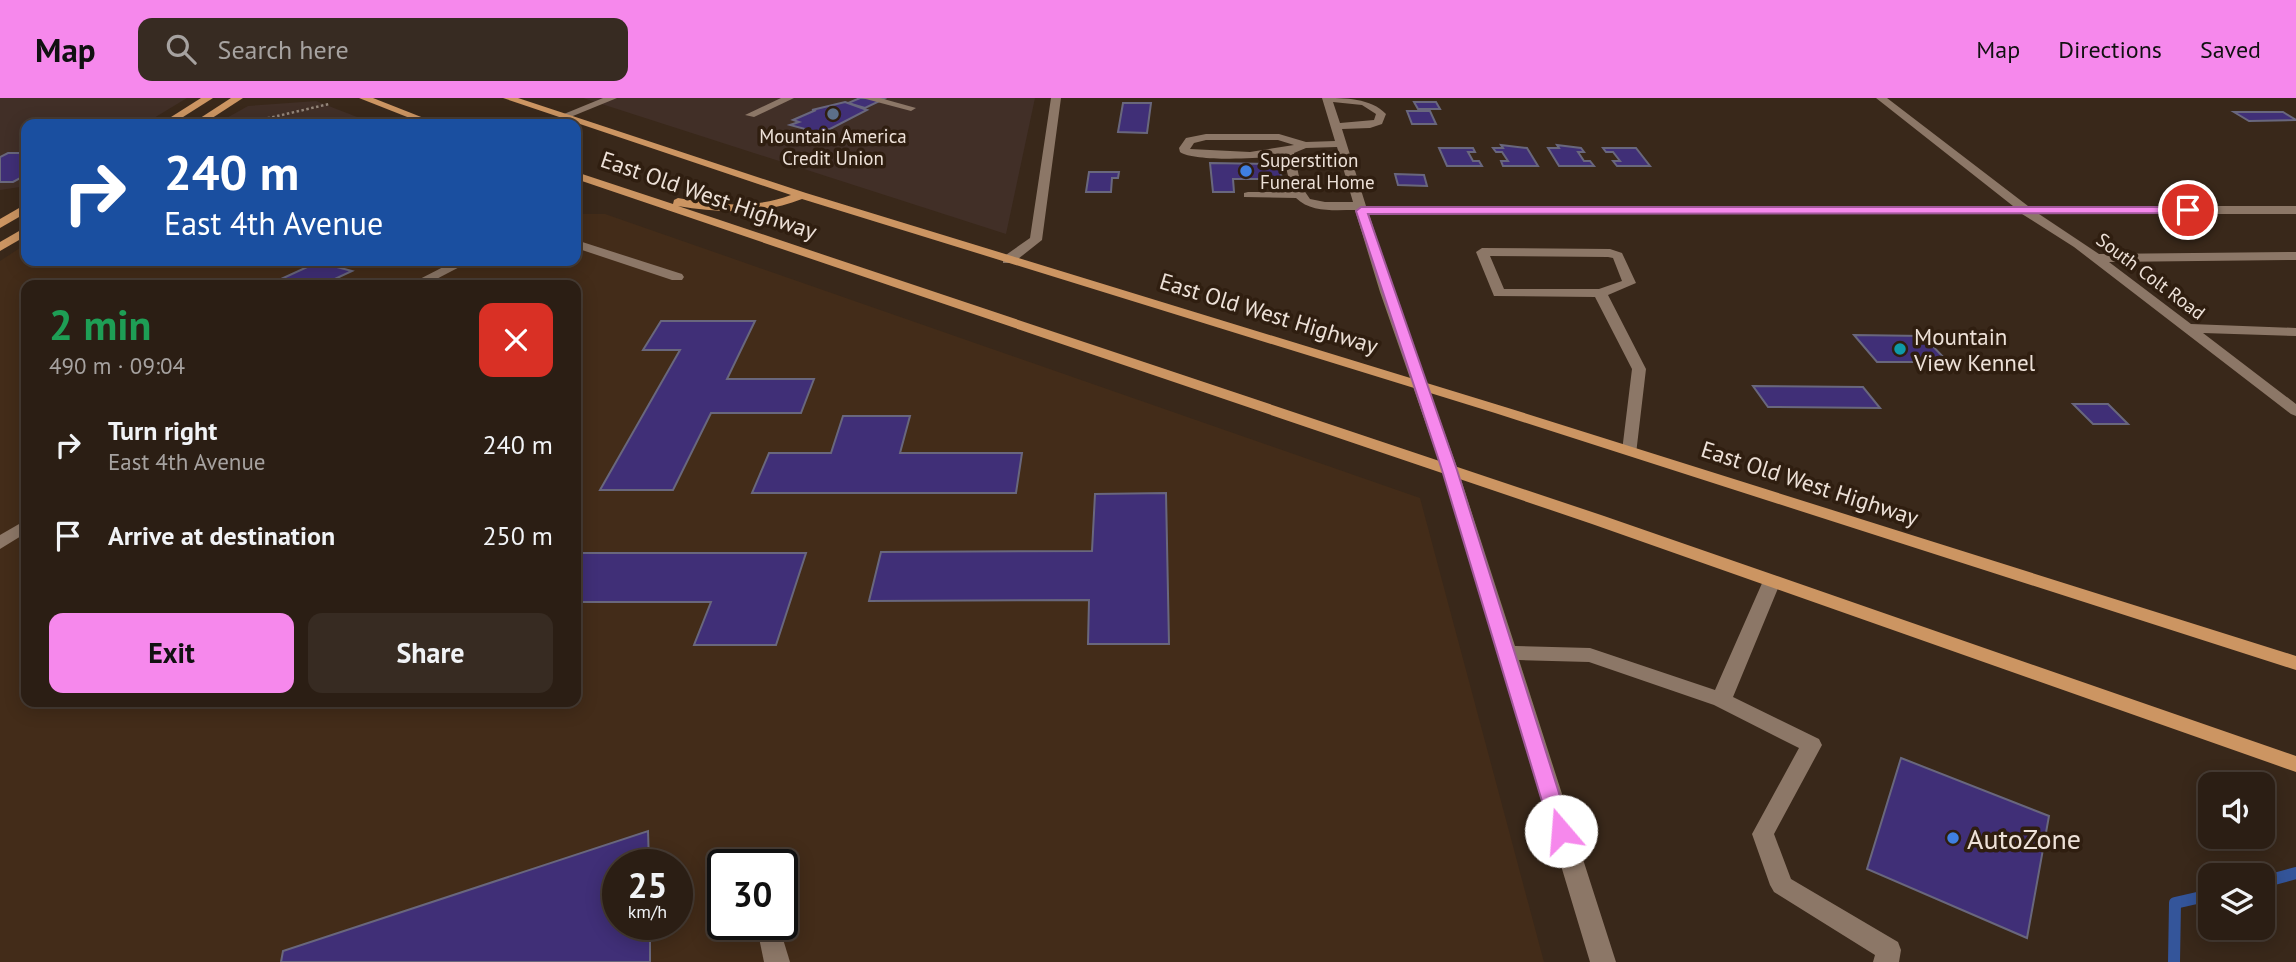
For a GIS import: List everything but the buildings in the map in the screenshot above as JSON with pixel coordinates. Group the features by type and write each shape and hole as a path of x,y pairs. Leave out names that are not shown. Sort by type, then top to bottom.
{"main road":[{"path":"173,119 208,98"},
{"path":"204,119 238,98"},
{"path":"364,98 421,119"},
{"name":"East Old West Highway","path":"509,98 573,119"},
{"path":"556,119 564,116"},
{"name":"East Old West Highway","path":"581,122 802,195 1420,385 2296,663"},
{"name":"East Old West Highway","path":"581,177 1450,470 2296,764"},
{"path":"620,191 695,206 774,204 802,195"},
{"path":"0,224 21,211"},
{"path":"0,247 21,234"}],"street":[{"path":"564,116 612,98"},
{"path":"750,115 789,98"},
{"path":"867,98 911,108"},
{"path":"1008,260 1036,240 1056,98"},
{"name":"South Colt Road","path":"1881,98 2025,210 2096,258 2296,411"},
{"path":"1336,126 1370,125 1378,122 1381,114 1373,103 1366,101 1327,99 1361,209 1450,470 1603,962"},
{"path":"1305,145 1288,152 1200,154 1185,152 1184,148 1190,140 1206,137 1279,137 1305,145 1341,144"},
{"path":"1288,152 1298,195 1302,200 1314,205 1361,209 2296,210"},
{"path":"1248,195 1298,195"},
{"path":"581,246 677,277"},
{"path":"1482,252 1610,253 1618,256 1629,283 1600,293 1499,293 1482,252"},
{"path":"2096,258 2296,256"},
{"path":"425,280 455,266"},
{"path":"1600,293 1639,369 1630,451"},
{"path":"2188,328 2296,332"},
{"path":"0,544 21,529"},
{"path":"1721,700 1772,581"},
{"path":"1505,653 1590,655 1721,700 1811,744 1763,834 1782,885 1889,950 1886,962"},
{"path":"772,940 776,962"}],"path":[{"path":"261,119 329,104"}],"shaded area":[{"path":"0,98 187,98 152,119 21,119 21,187 0,190"},
{"path":"583,98 1035,98 1006,234"},
{"path":"316,101 362,119 225,119 248,106"},
{"path":"581,214 605,214 1420,498 1544,962 0,962 0,261 21,247 21,266 581,266"}],"waterway":[{"path":"2275,879 2296,873"},
{"path":"2174,962 2175,903 2198,898"}],"place":[{"name":"Mountain America Credit Union","path":"833,114"},
{"name":"Superstition Funeral Home","path":"1246,171"},
{"name":"Mountain View Kennel","path":"1900,349"},
{"name":"AutoZone","path":"1953,838"}],"route":[{"path":"1561,831 1450,470 1361,211 2188,210"}]}
